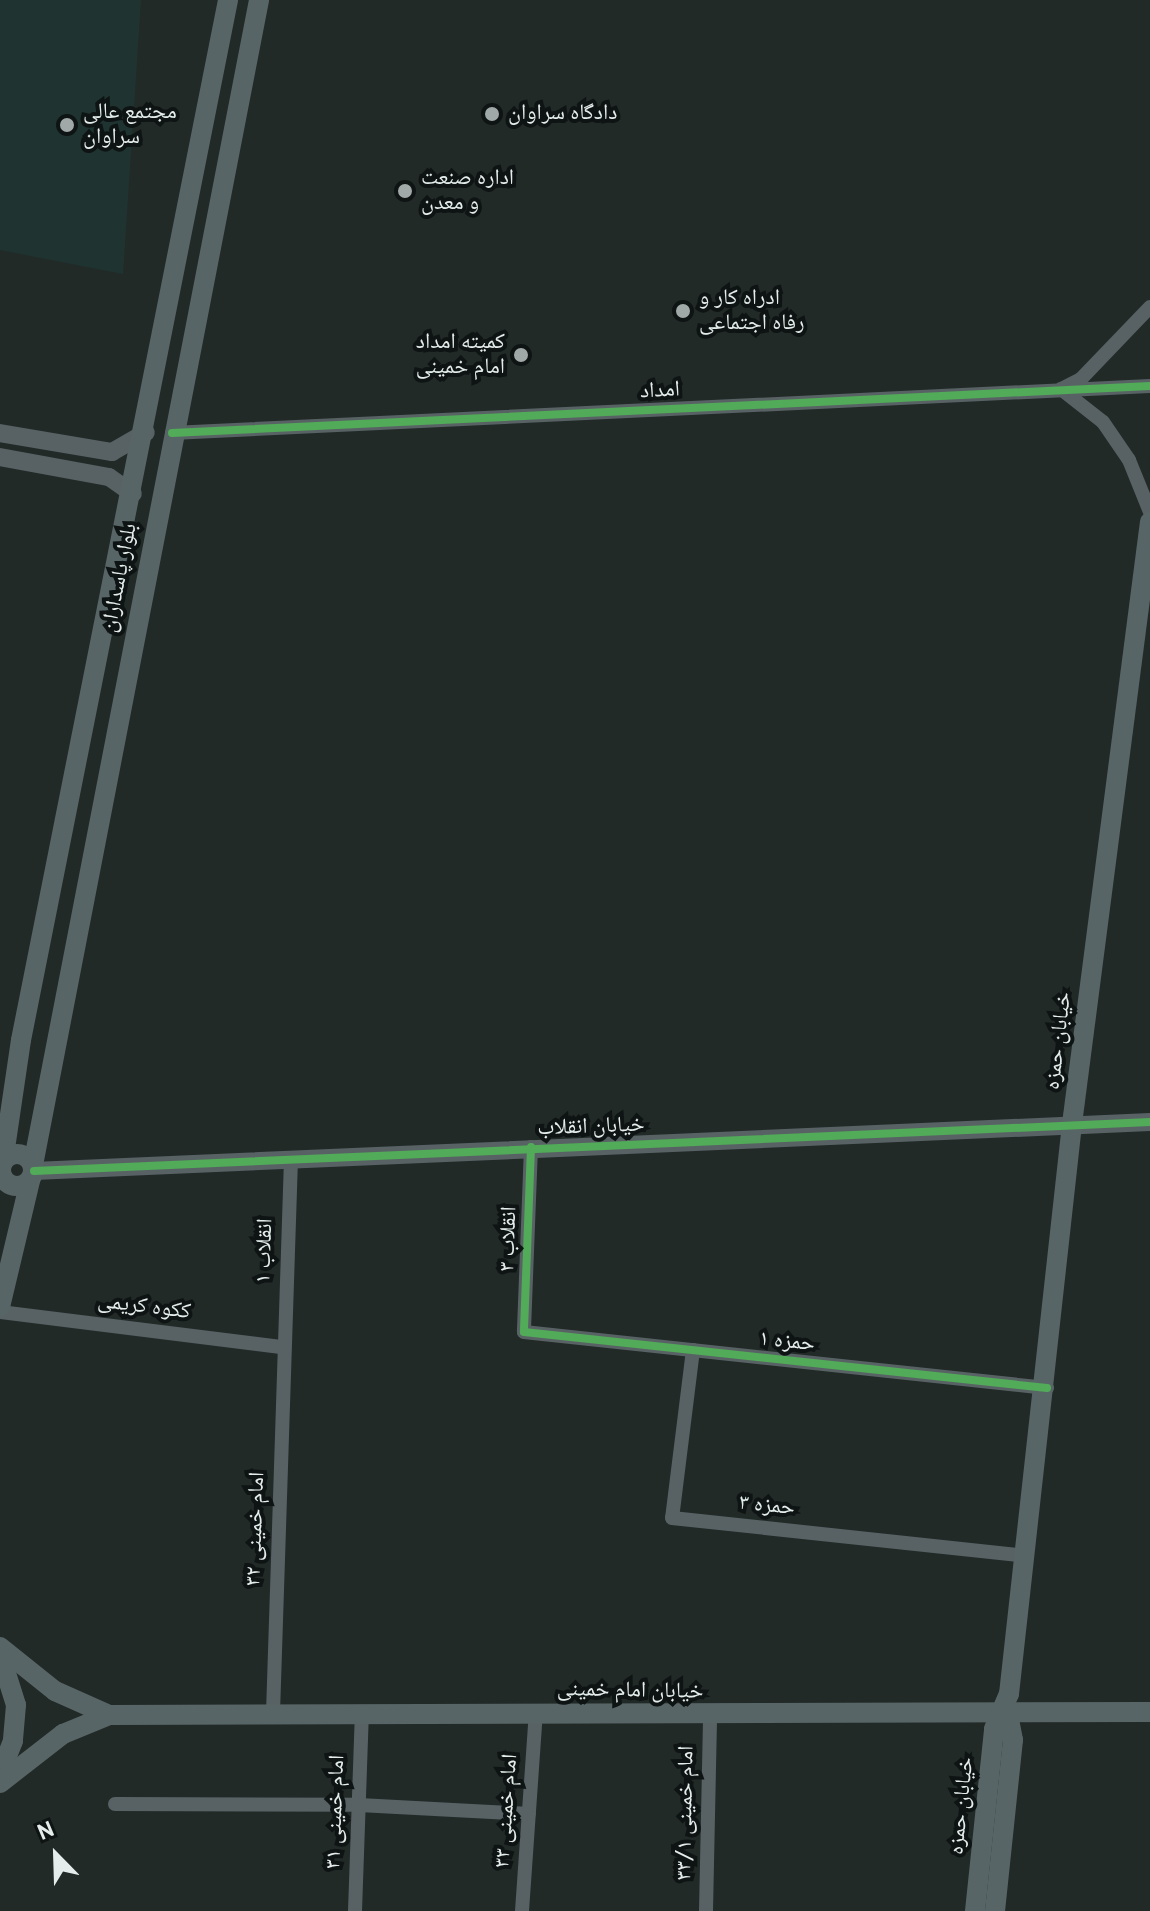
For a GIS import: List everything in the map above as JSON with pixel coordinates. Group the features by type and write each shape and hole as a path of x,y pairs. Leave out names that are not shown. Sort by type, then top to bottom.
{"main road":[{"name":"بلوار پاسداران","path":"1,1171 21,1040 146,432 228,0"},
{"name":"بلوار پاسداران","path":"0,1310 32,1172 172,433 259,0"},
{"path":"146,432 172,433"},
{"name":"خیابان حمزه","path":"995,1911 1013,1731 1007,1710 1047,1388 1072,1124 1150,522"},
{"path":"1,1171 22,1154 32,1172"},
{"path":"0,1647 55,1691 109,1715"},
{"path":"0,1654 16,1705 13,1741 0,1774"},
{"name":"خیابان حمزه","path":"975,1911 994,1729 1007,1710"},
{"name":"خیابان امام خمینی","path":"109,1715 536,1713 710,1716 1007,1710 1150,1712"},
{"path":"0,1783 63,1734 109,1715"}],"street":[{"path":"1150,307 1081,379 1061,389 1103,422 1129,460 1150,512"},
{"name":"امداد","path":"172,433 1150,386"},
{"path":"0,433 112,452 146,432"},
{"path":"0,457 109,477 133,494"},
{"name":"خیابان انقلاب","path":"32,1172 531,1147 1150,1122"},
{"name":"انقلاب ۳","path":"524,1332 531,1147"},
{"name":"انقلاب ۱","path":"283,1347 291,1158"},
{"name":"ککوه کریمی","path":"0,1310 283,1347"},
{"name":"حمزه ۱","path":"524,1332 1047,1388"},
{"name":"امام خمینی ۳۲","path":"273,1713 283,1347"},
{"name":"حمزه ۳","path":"693,1350 672,1518 1025,1556"},
{"name":"امام خمینی ۳۳","path":"522,1911 536,1713"},
{"name":"امام خمینی ۳۱","path":"355,1911 362,1715"},
{"name":"امام خمینی ۳۳/۱","path":"706,1911 710,1716"},
{"path":"115,1804 359,1805 529,1814"}],"shaded area":[{"name":"مجتمع عالی سراوان","path":"0,0 141,0 123,274 0,250"}],"cycle path":[{"path":"172,433 1150,386"},
{"path":"34,1171 1150,1122"},
{"path":"531,1147 524,1332 1047,1388"}],"place":[{"name":"دادگاه سراوان","path":"492,114"},
{"name":"مجتمع عالی سراوان","path":"67,125"},
{"name":"اداره صنعت و معدن","path":"405,191"},
{"name":"ادراه کار و رفاه اجتماعی","path":"683,311"},
{"name":"کمیته امداد امام خمینی","path":"521,355"}]}
